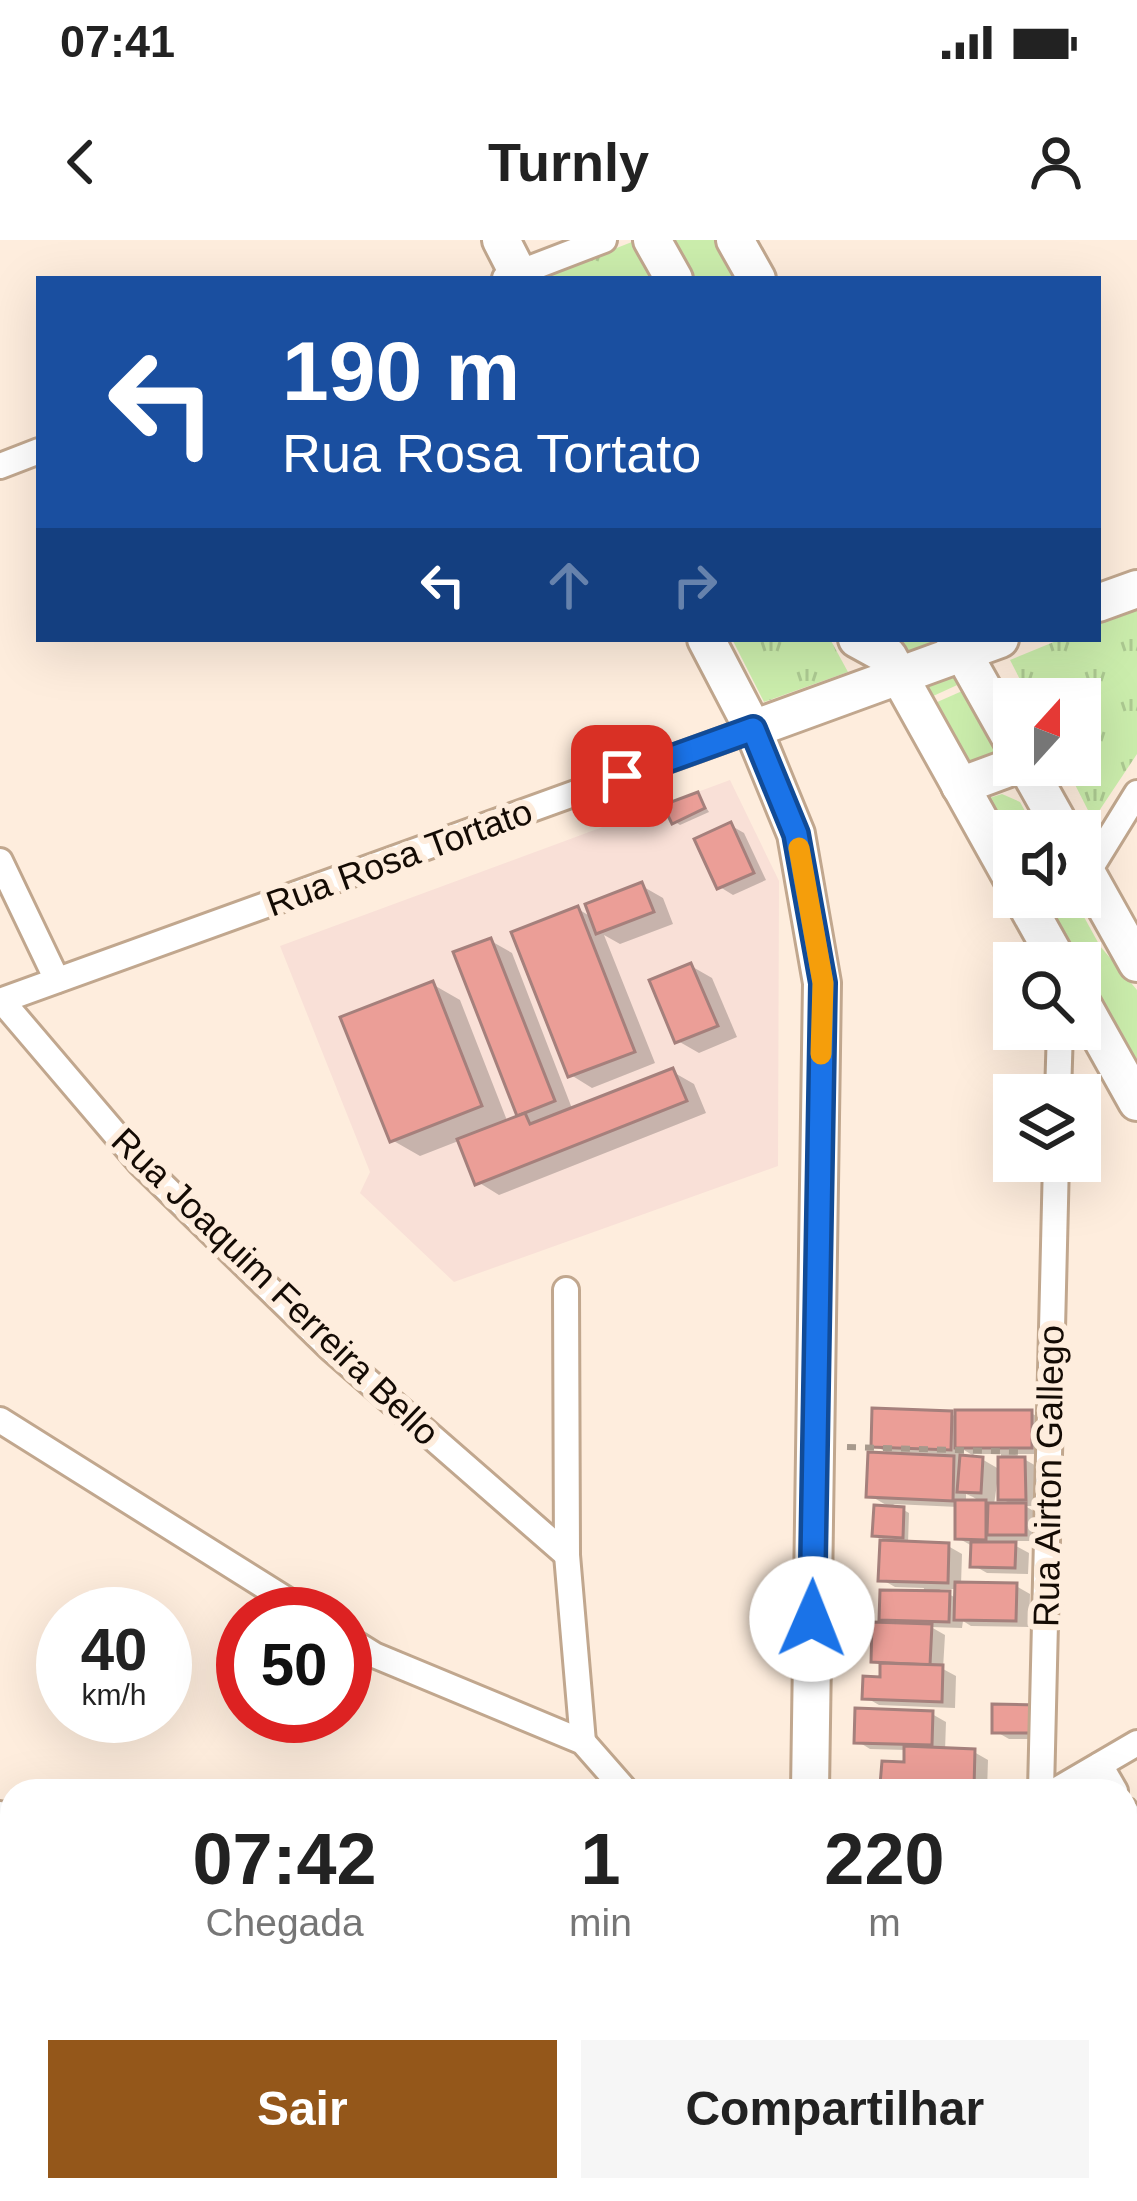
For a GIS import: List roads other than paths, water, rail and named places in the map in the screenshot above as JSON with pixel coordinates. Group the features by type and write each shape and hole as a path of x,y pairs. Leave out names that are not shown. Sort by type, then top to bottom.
{"main road":[{"path":"501,240 514,276"},
{"path":"652,240 672,276"},
{"path":"735,240 755,276"},
{"path":"1101,602 1137,589"},
{"path":"708,642 753,729 796,834 823,983 809,1779"},
{"path":"862,642 888,656 993,845"},
{"path":"959,646 993,707"},
{"name":"Rua Rosa Tortato","path":"753,729 899,676 959,646"},
{"path":"960,786 993,775"},
{"path":"1101,900 1137,963"},
{"path":"1101,1038 1137,1102"}],"street":[{"path":"516,276 604,240"},
{"path":"0,466 36,452"},
{"name":"Rua Rosa Tortato","path":"1,1001 753,729"},
{"path":"1101,843 1137,793"},
{"path":"0,862 57,980"},
{"name":"Rua Joaquim Ferreira Bello","path":"1,1001 140,1163 331,1349 566,1556"},
{"name":"Rua Airton Gallego","path":"1041,1779 1055,1182"},
{"path":"566,1290 566,1556 583,1742"},
{"path":"0,1420 266,1587"},
{"path":"372,1654 583,1742 615,1779"},
{"path":"1076,1779 1137,1743"},
{"path":"1100,1765 1108,1779"}]}
